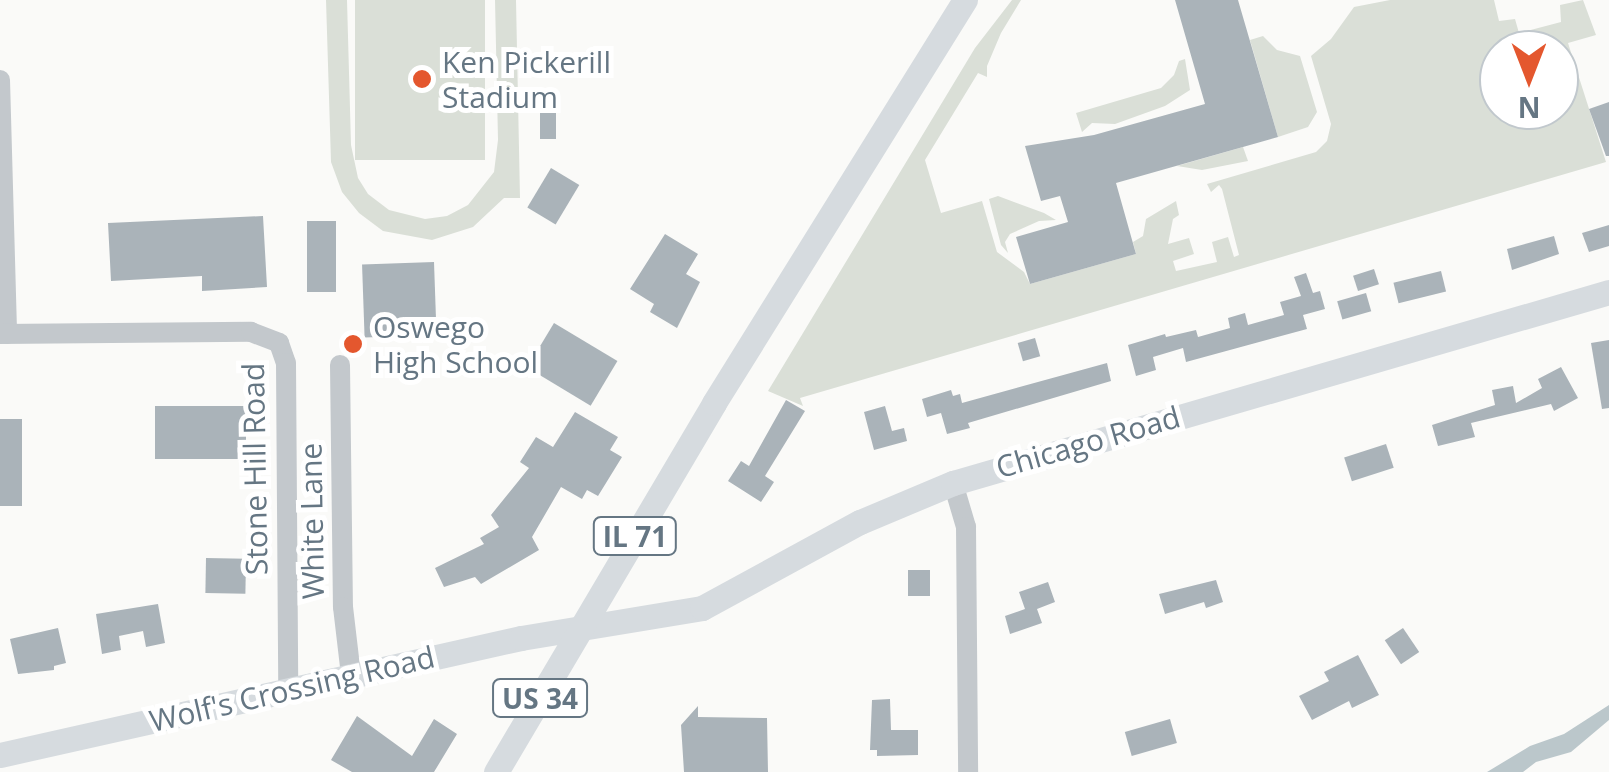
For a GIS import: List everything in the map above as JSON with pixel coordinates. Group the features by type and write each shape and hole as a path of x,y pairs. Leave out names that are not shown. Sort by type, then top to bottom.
{"main road":[{"name":"IL 71","path":"584,625 732,374 965,0"},
{"name":"Chicago Road","path":"584,625 702,608 860,522 953,483 1609,292"},
{"name":"Wolf's Crossing Road","path":"0,756 584,625"},
{"name":"US 34","path":"496,772 584,625"}],"street":[{"name":"Stone Hill Road","path":"0,80 4,334 251,332 280,343 286,364 288,689"},
{"name":"White Lane","path":"340,365 344,607 352,675"},
{"path":"953,483 966,527 968,772"}],"shaded area":[{"path":"326,0 347,0 351,145 358,178 368,194 389,210 425,219 447,216 468,205 494,172 498,140 495,0 516,0 520,198 504,198 473,227 432,240 383,231 359,213 342,192 331,162"},
{"name":"Ken Pickerill Stadium","path":"355,0 485,0 485,160 355,160"},
{"path":"1012,0 1021,0 1001,33 987,66 987,77 978,73 925,160 941,213 982,201 997,252 1024,272 1030,284 1136,254 1133,242 1143,236 1146,219 1176,201 1179,215 1173,219 1168,244 1189,238 1194,254 1173,261 1176,271 1217,262 1212,242 1228,237 1234,257 1239,255 1222,189 1219,185 1211,192 1207,184 1316,152 1327,141 1331,124 1311,56 1331,39 1354,7 1390,0 1494,0 1499,21 1515,19 1518,30 1479,30 1479,130 1579,130 1579,77 1606,162 800,398 803,406 768,391 975,48"},
{"path":"1583,0 1596,35 1579,40 1579,30 1530,30 1561,22 1560,5"},
{"path":"1263,36 1277,50 1300,56 1317,112 1308,127 1278,137 1250,40"},
{"path":"1185,59 1190,90 1165,106 1115,124 1092,123 1082,132 1076,113 1161,88 1174,75 1179,61"},
{"path":"1243,147 1248,161 1202,170 1177,166"},
{"path":"998,196 1056,220 1039,221 1010,234 1005,242 1008,253 1001,245 989,199"},
{"path":"1609,705 1609,720 1571,752 1536,762 1523,772 1487,772 1530,746 1564,734"}],"building":[{"path":"1175,0 1238,0 1278,137 1116,183 1136,254 1030,284 1016,237 1068,222 1060,196 1041,201 1025,146 1094,135 1205,104"},
{"path":"540,89 556,89 556,139 540,139"},
{"path":"1609,102 1609,156 1606,156 1589,109"},
{"path":"551,168 579,185 556,224 527,207"},
{"path":"263,216 267,287 202,291 202,276 111,281 108,223"},
{"path":"307,221 336,221 336,292 307,292"},
{"path":"1609,225 1609,246 1589,252 1582,233"},
{"path":"665,234 698,254 686,274 700,282 677,328 650,312 654,304 630,289"},
{"path":"1554,236 1559,254 1512,270 1507,249"},
{"path":"434,262 437,335 365,337 362,265"},
{"path":"1374,269 1379,284 1358,291 1353,276"},
{"path":"1441,271 1446,291 1399,303 1393,283"},
{"path":"1306,273 1313,293 1320,291 1325,309 1303,315 1307,329 1186,362 1183,348 1153,357 1156,370 1136,376 1128,345 1196,330 1198,337 1230,328 1228,318 1245,313 1248,325 1284,315 1280,302 1301,296 1294,277"},
{"path":"1366,293 1371,311 1342,320 1337,301"},
{"path":"554,323 617,361 591,406 527,368"},
{"path":"1035,338 1040,356 1023,361 1018,343"},
{"path":"1609,340 1609,408 1602,409 1591,343"},
{"path":"1107,363 1111,381 968,423 970,428 947,434 941,413 927,417 922,399 951,390 953,396 960,394 962,403"},
{"path":"1561,367 1578,398 1554,411 1551,404 1471,423 1475,437 1438,446 1432,425 1495,405 1492,390 1513,386 1516,403 1542,388 1538,379"},
{"path":"786,400 805,411 765,476 774,482 761,502 728,481 741,461 749,466"},
{"path":"155,406 246,406 246,459 155,459"},
{"path":"885,406 892,431 904,428 907,441 874,450 864,412"},
{"path":"575,412 618,437 610,450 622,457 598,496 587,490 582,499 561,487 532,537 539,550 481,584 475,577 444,587 435,568 484,544 480,538 499,527 491,515 529,468 520,462 536,437 553,447"},
{"path":"0,419 22,419 22,506 0,506"},
{"path":"1386,444 1394,468 1352,481 1344,458"},
{"path":"206,558 246,559 245,594 205,593"},
{"path":"908,570 930,570 930,596 908,596"},
{"path":"1216,580 1223,602 1206,608 1204,602 1165,614 1159,594"},
{"path":"1048,582 1055,602 1037,609 1042,623 1010,634 1005,616 1025,609 1019,592"},
{"path":"158,604 165,643 146,647 143,631 119,636 121,650 102,654 96,614"},
{"path":"58,628 66,663 54,666 54,670 18,674 10,639"},
{"path":"1403,628 1419,652 1401,664 1385,640"},
{"path":"1358,655 1379,695 1352,708 1349,701 1312,720 1299,696 1329,681 1324,672"},
{"path":"890,699 891,730 918,730 918,755 877,756 877,750 870,750 872,700"},
{"path":"698,706 698,717 767,718 768,772 684,772 681,725"},
{"path":"357,716 412,756 434,719 457,734 434,772 352,772 331,760"},
{"path":"1170,719 1177,743 1132,756 1125,732"}],"place":[{"name":"Ken Pickerill Stadium","path":"422,79"},
{"name":"Oswego High School","path":"353,344"}]}
